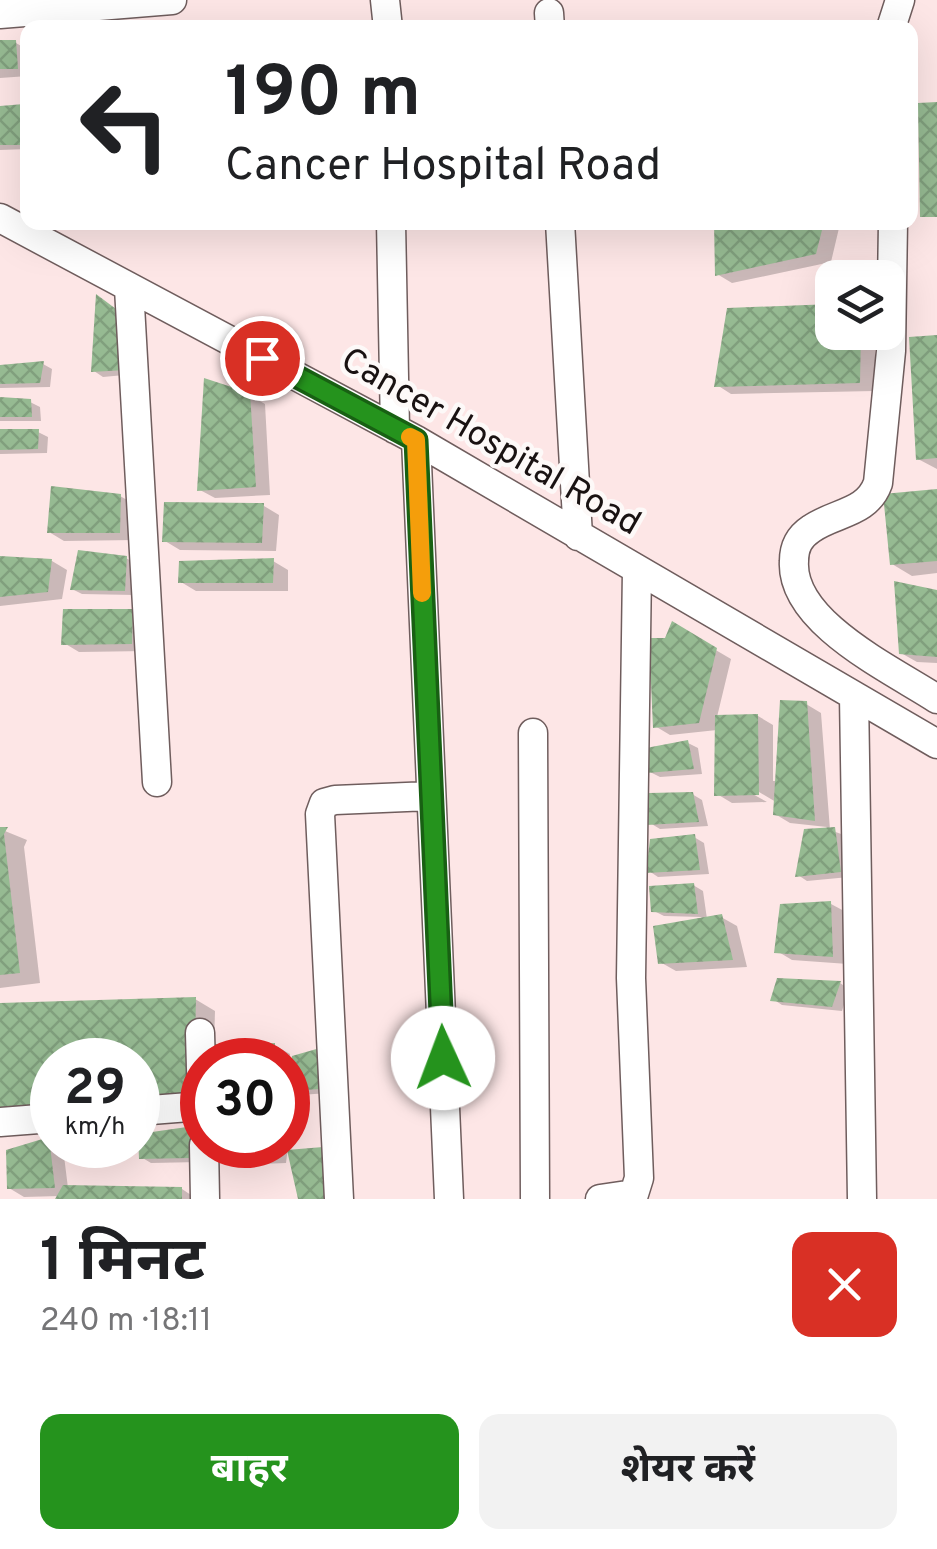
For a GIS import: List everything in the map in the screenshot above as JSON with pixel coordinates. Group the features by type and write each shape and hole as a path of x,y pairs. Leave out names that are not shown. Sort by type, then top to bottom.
{"street":[{"path":"0,14 172,0"},
{"path":"392,230 430,796 449,1199"},
{"path":"560,230 578,536"},
{"path":"893,230 891,351 878,483 873,496 852,512 808,531 794,548 793,573 799,594 813,615 937,698"},
{"name":"Cancer Hospital Road","path":"44,232 130,288 405,435 937,744"},
{"path":"130,288 156,782"},
{"path":"600,1199 634,1194 639,1178 632,978 637,570"},
{"path":"854,696 862,1199"},
{"path":"532,733 535,1199"},
{"path":"340,1199 320,814 324,803 336,800 430,796"},
{"path":"200,1033 200,1038"},
{"path":"0,1122 30,1120"},
{"path":"204,1168 205,1199"}],"building":[{"path":"0,40 16,40 18,69 0,69"},
{"path":"937,102 937,217 920,217 918,103"},
{"path":"20,104 20,145 0,145 0,106"},
{"path":"714,230 822,230 816,254 715,276"},
{"path":"96,294 120,312 126,370 91,372"},
{"path":"815,305 815,350 861,350 860,383 714,387 727,308"},
{"path":"937,335 937,458 916,460 909,337"},
{"path":"44,361 40,383 0,384 0,365"},
{"path":"204,378 250,393 256,487 197,491"},
{"path":"0,397 31,399 32,417 0,417"},
{"path":"0,429 39,429 38,449 0,450"},
{"path":"51,486 121,494 120,533 47,533"},
{"path":"937,489 937,561 890,565 883,494"},
{"path":"164,502 264,503 262,543 162,542"},
{"path":"78,550 127,556 125,591 70,590"},
{"path":"0,556 52,559 48,592 0,597"},
{"path":"274,558 273,583 178,583 179,561"},
{"path":"894,581 937,590 937,657 899,654"},
{"path":"63,609 133,609 132,644 61,645"},
{"path":"672,621 717,648 699,723 653,728 649,638 665,638"},
{"path":"780,700 807,701 815,821 773,815"},
{"path":"758,714 759,795 714,796 715,715"},
{"path":"688,740 694,769 647,773 646,748"},
{"path":"693,792 699,822 647,825 649,793"},
{"path":"0,827 8,827 4,834 20,973 0,975"},
{"path":"835,827 841,872 795,877 804,829"},
{"path":"695,834 700,870 646,873 650,839"},
{"path":"694,883 698,914 651,912 649,886"},
{"path":"831,901 833,957 774,953 780,904"},
{"path":"722,914 733,960 658,964 653,926"},
{"path":"777,978 841,981 832,1007 770,1001"},
{"path":"196,997 195,1038 180,1038 180,1099 160,1100 160,1038 30,1038 30,1108 0,1110 0,1003"},
{"path":"320,1048 321,1089 310,1090 310,1051"},
{"path":"180,1128 180,1158 160,1159 160,1131"},
{"path":"30,1143 30,1168 53,1168 55,1188 7,1189 6,1150"},
{"path":"323,1147 327,1199 298,1199 291,1168 310,1168 310,1148"},
{"path":"63,1185 182,1187 182,1199 55,1199"}],"slow traffic":[{"path":"410,437 416,440 422,593"}],"route":[{"path":"262,358 416,440 443,1058"}]}
